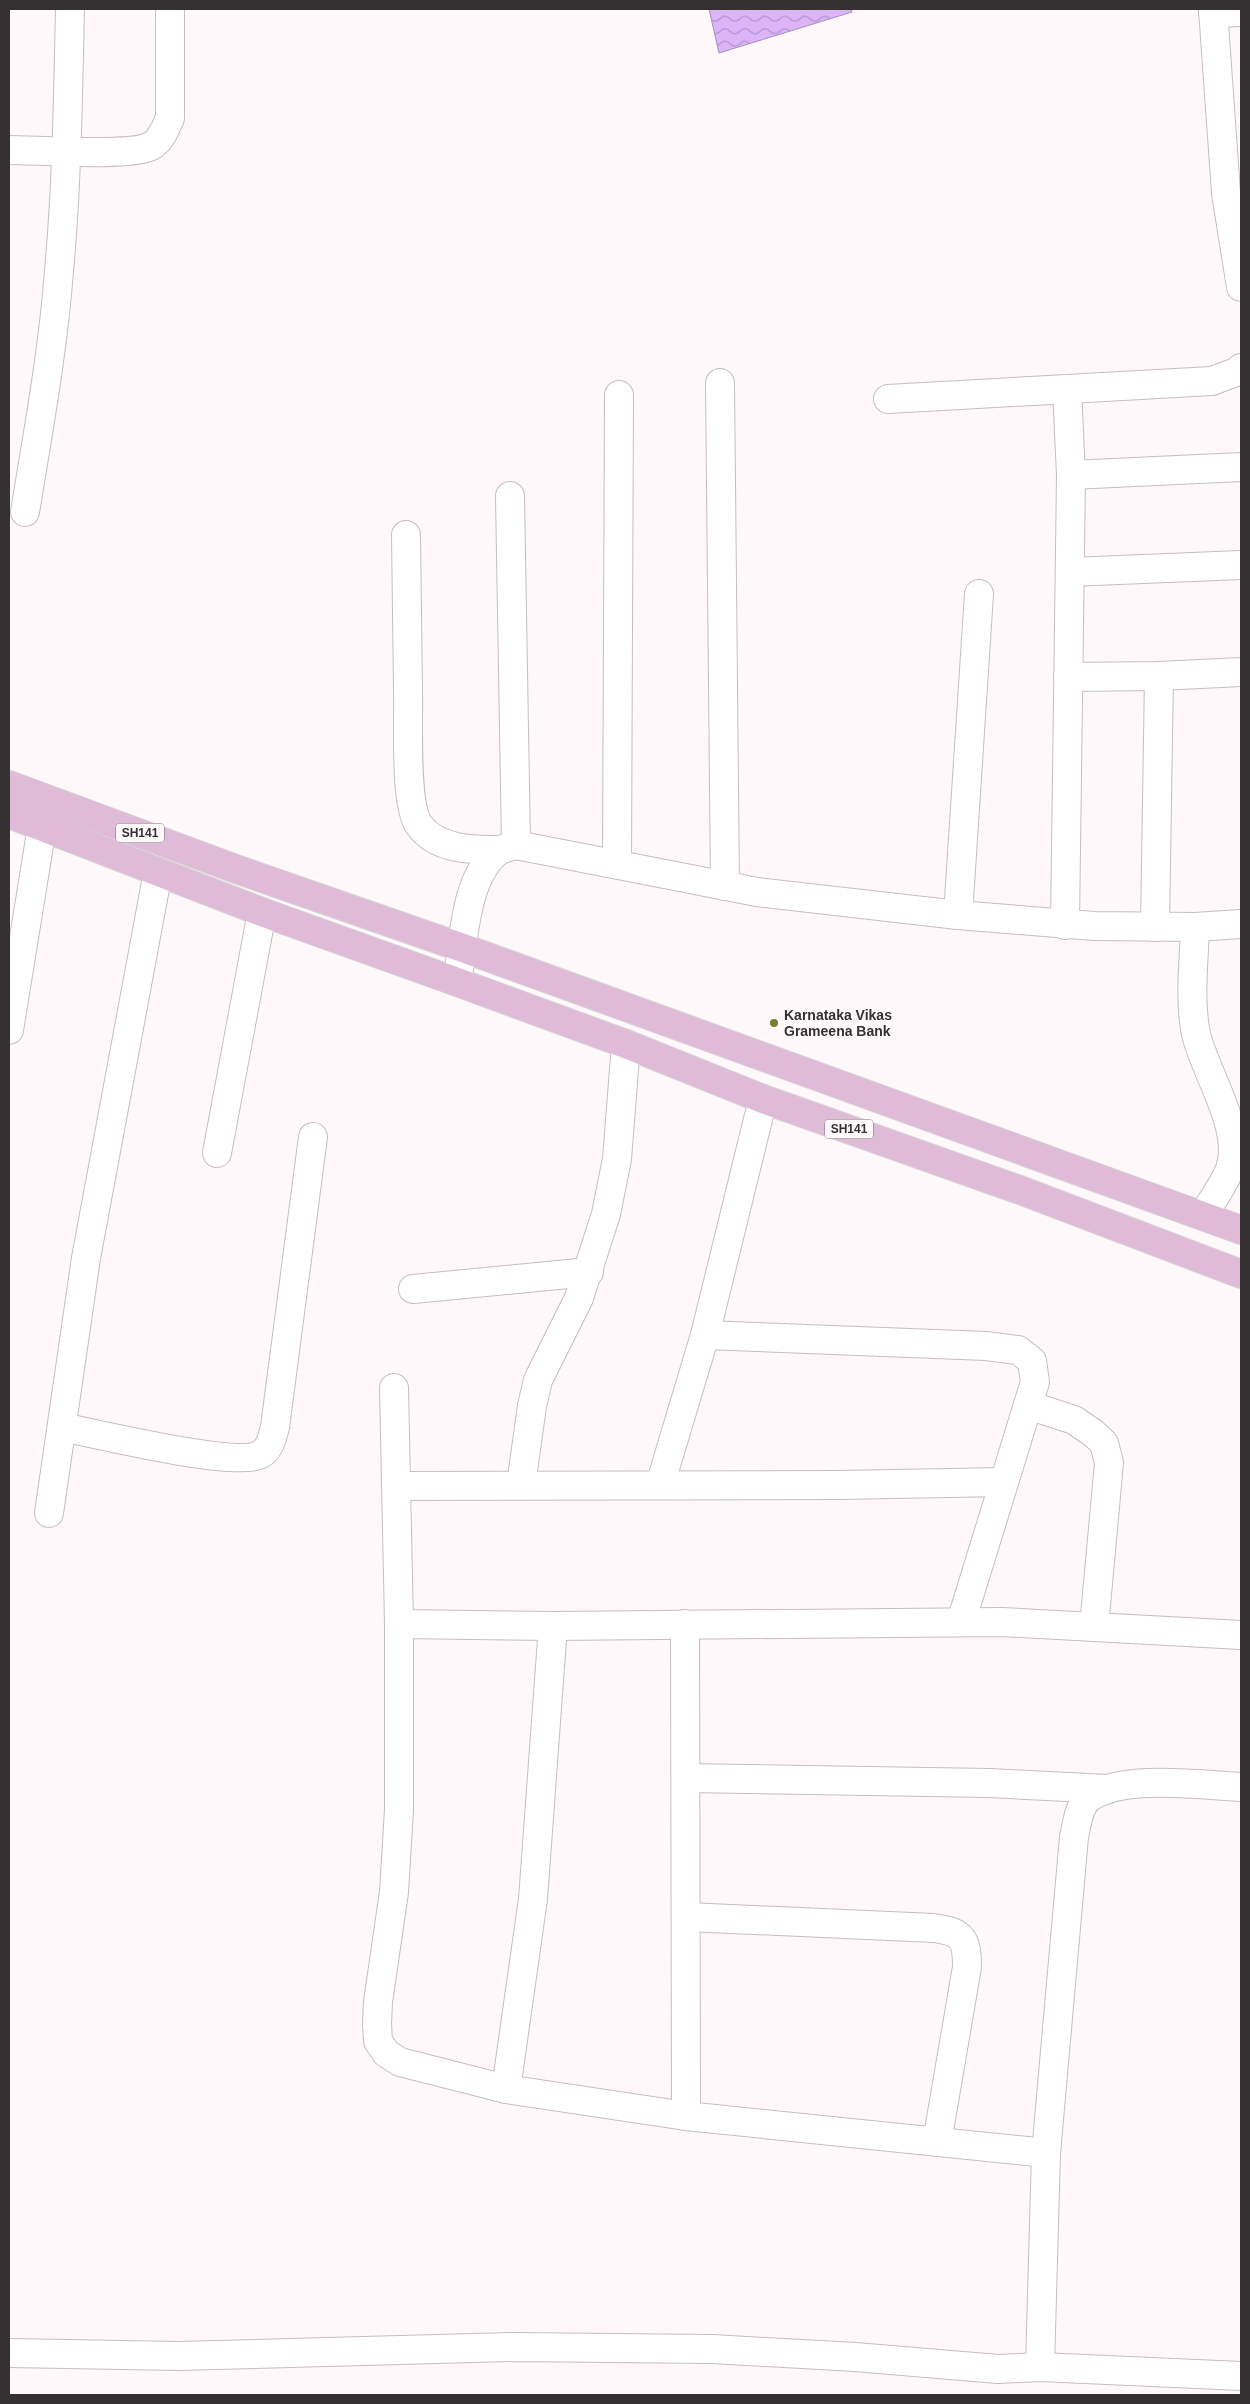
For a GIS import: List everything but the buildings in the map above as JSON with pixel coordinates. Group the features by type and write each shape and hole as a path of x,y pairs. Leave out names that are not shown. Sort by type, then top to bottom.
{"main road":[{"name":"SH141","path":"9,784 463,948"},
{"name":"SH141","path":"9,814 262,912"},
{"path":"262,912 457,982"},
{"path":"463,948 1241,1230"},
{"name":"SH141","path":"457,982 626,1044 763,1099 1020,1190 1241,1274"}],"street":[{"path":"25,512 48,368 59,272 67,151 70,9"},
{"path":"9,150 140,150 153,146 164,133 170,118 170,9"},
{"path":"1241,12 1213,11 1226,192 1241,287"},
{"path":"888,400 1212,381 1236,372 1241,368"},
{"path":"720,383 725,886"},
{"path":"1065,924 1071,475 1067,389"},
{"path":"617,864 620,395"},
{"path":"1071,475 1241,467"},
{"path":"508,847 510,496"},
{"path":"406,535 410,789 419,825 431,836 456,848 508,847 617,864 757,892 958,915 1065,924 1155,927 1241,924"},
{"path":"1070,572 1241,565"},
{"path":"958,915 979,594"},
{"path":"1068,677 1159,676 1241,672"},
{"path":"1155,927 1159,676"},
{"path":"9,1030 42,827"},
{"path":"457,982 473,888 486,863 508,847"},
{"path":"49,1513 86,1258 158,872"},
{"path":"217,1153 262,912"},
{"path":"1195,927 1193,988 1196,1034 1229,1126 1233,1153 1230,1168 1202,1216"},
{"path":"521,1485 532,1406 538,1380 589,1272 606,1214 617,1159 626,1044"},
{"path":"660,1485 705,1335 763,1099"},
{"path":"62,1427 228,1459 259,1455 270,1446 275,1426 313,1137"},
{"path":"413,1289 589,1272"},
{"path":"705,1335 923,1343 1018,1350 1032,1361 1035,1382 961,1622"},
{"path":"394,1388 399,1624 398,1820 393,1901 378,2002 378,2041 386,2053 400,2062 506,2089 686,2116 1046,2153"},
{"path":"1028,1405 1074,1420 1104,1443 1109,1463 1094,1627"},
{"path":"397,1486 1004,1482"},
{"path":"399,1624 553,1626 1002,1622 1241,1635"},
{"path":"684,1624 687,1917 686,2116"},
{"path":"506,2089 533,1899 553,1626"},
{"path":"686,1778 989,1783 1107,1790"},
{"path":"1040,2368 1046,2153 1074,1837 1080,1812 1088,1798 1122,1785 1144,1782 1241,1786"},
{"path":"687,1917 934,1928 952,1930 961,1936 967,1949 967,1967 937,2142"},
{"path":"9,2353 179,2356 514,2347 712,2349 855,2357 998,2369 1040,2368 1241,2376"}],"water":[{"path":"709,9 851,9 852,12 719,53"}],"place":[{"name":"Karnataka Vikas Grameena Bank","path":"774,1023"}]}
